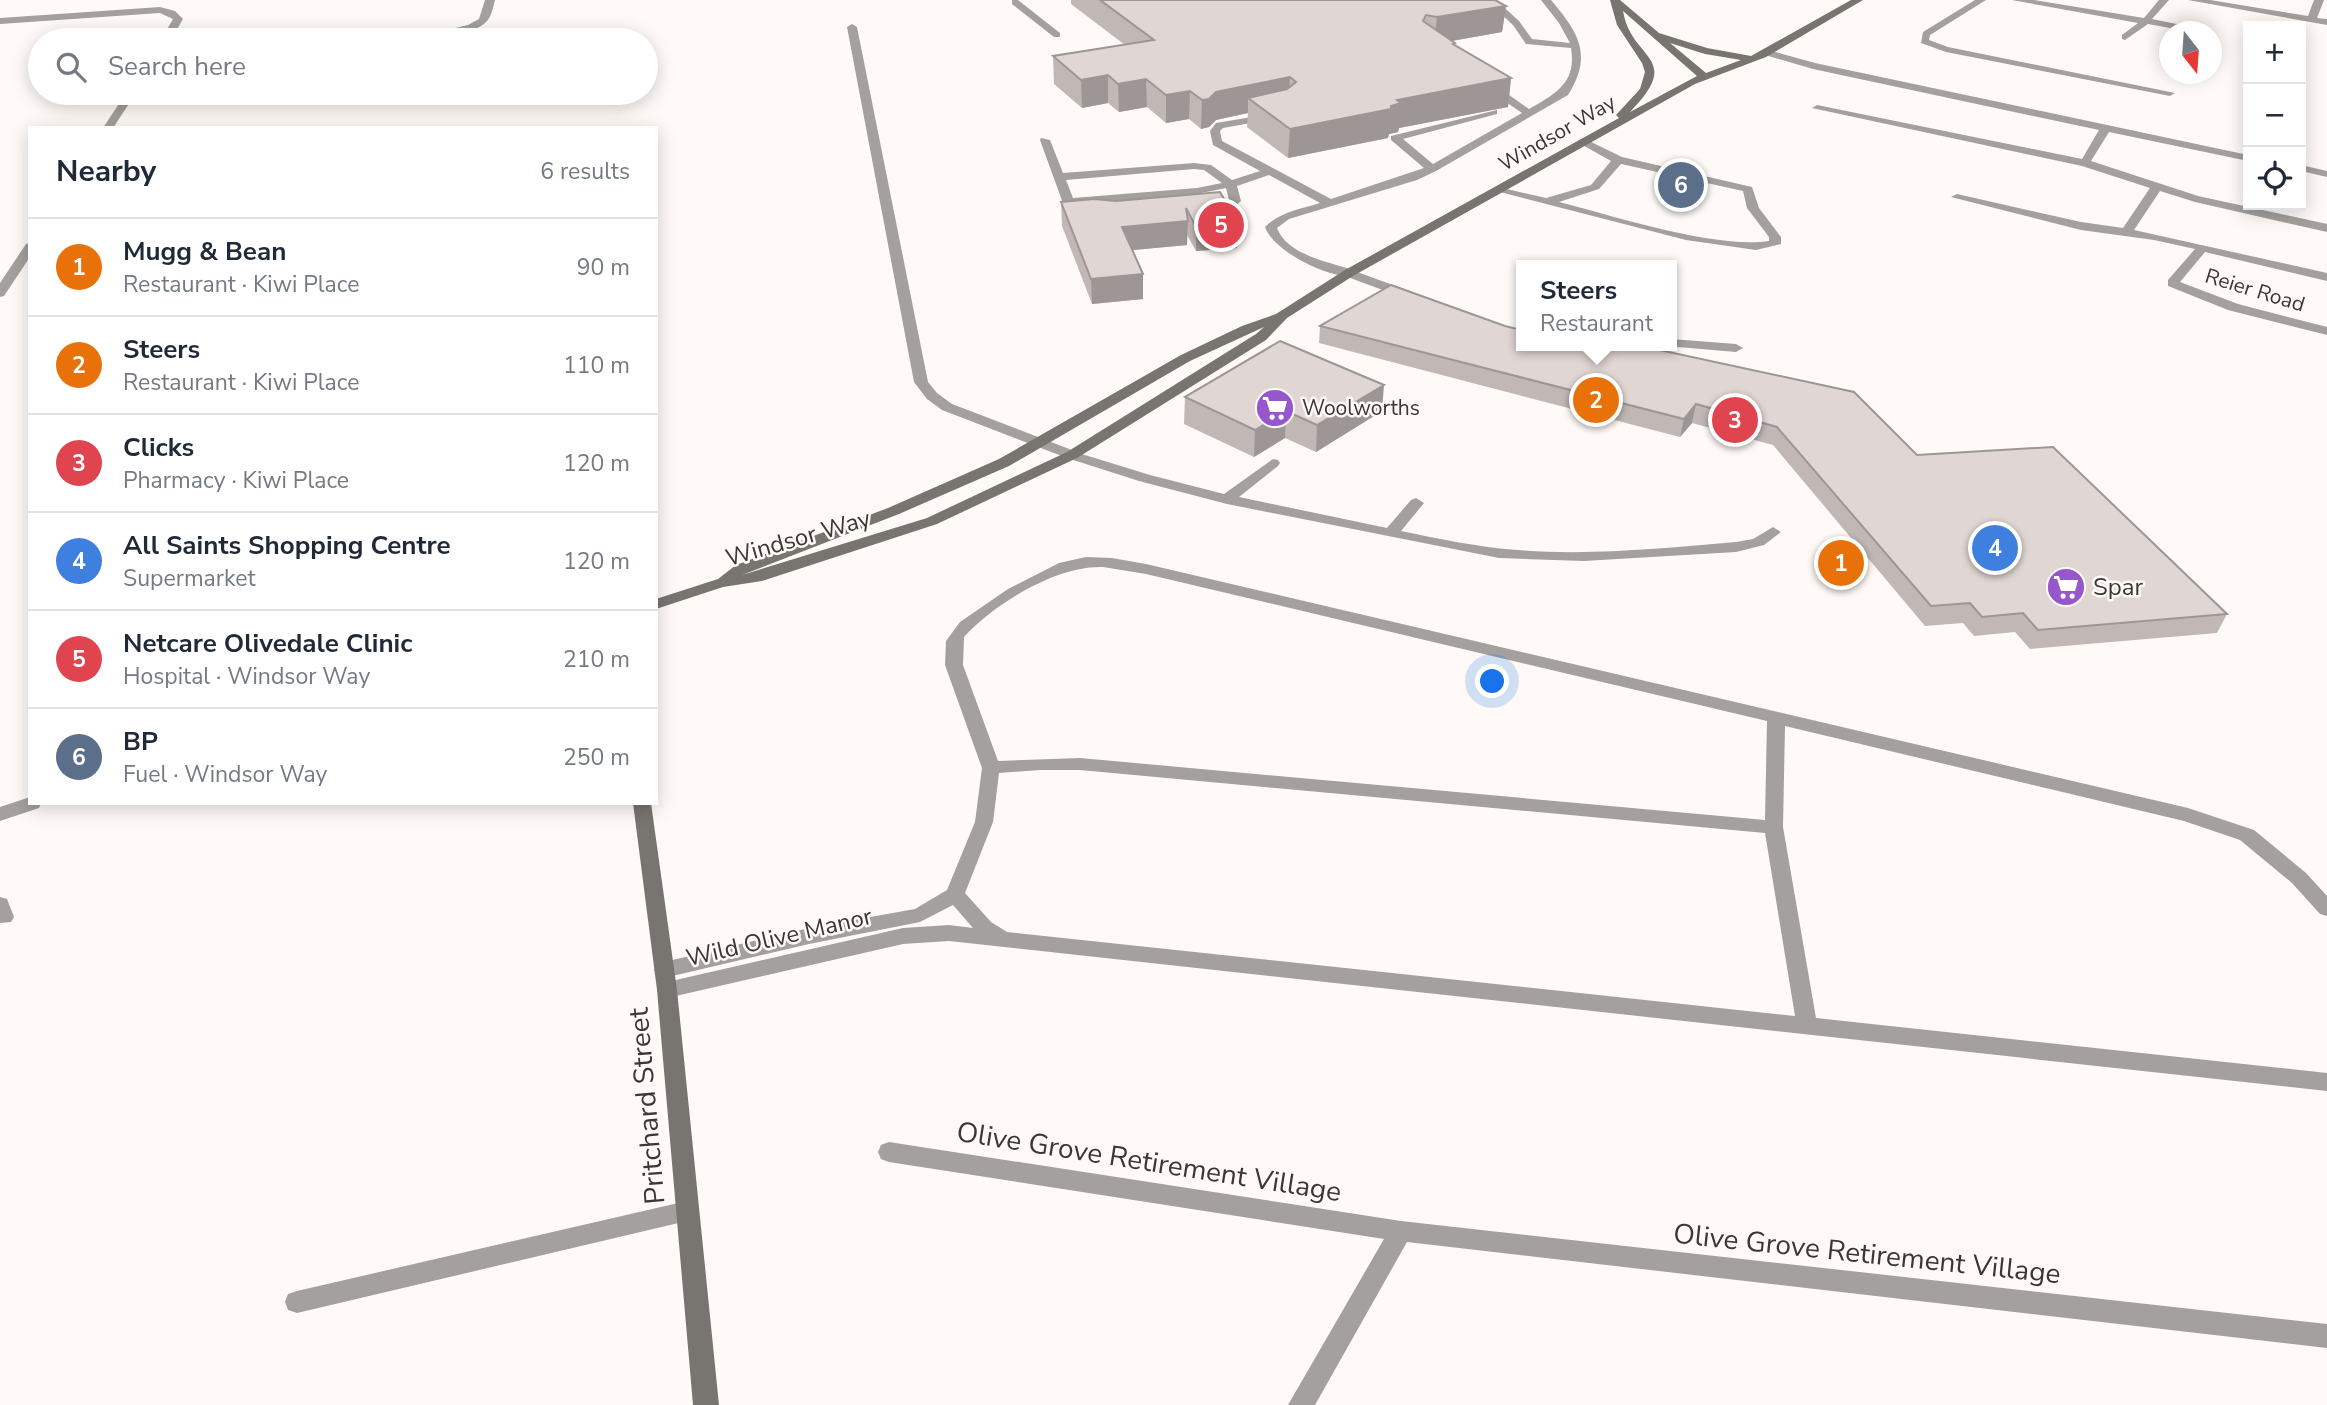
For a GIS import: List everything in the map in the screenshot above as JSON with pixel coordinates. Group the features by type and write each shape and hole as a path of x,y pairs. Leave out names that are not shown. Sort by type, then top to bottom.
{"street":[{"path":"466,28 486,16 490,0"},
{"path":"1491,0 1516,23 1529,42 1577,47"},
{"path":"1421,299 1298,254 1275,239 1271,234 1271,227 1276,222 1328,202 1392,184 1432,169 1564,93 1574,79 1577,47 1568,26 1546,0"},
{"name":"Windsor Way","path":"721,583 756,578 932,521 1072,455 1261,337 1282,315 1349,273 1702,75 1768,53 1858,0"},
{"path":"1981,0 1926,34 1924,41 1946,50 2170,93"},
{"path":"2017,0 2159,23"},
{"path":"2125,37 2146,21 2164,0"},
{"path":"2193,0 2327,22"},
{"path":"2312,19 2319,0"},
{"path":"1015,2 1057,35"},
{"path":"1617,2 1702,75"},
{"path":"1612,125 1649,82 1650,72 1618,19 1617,2"},
{"path":"0,21 160,10 172,13 178,19 173,28"},
{"path":"852,27 921,382 932,396 947,407 1040,444 1132,476 1227,499 1472,550 1567,556 1748,545 1769,539 1773,532"},
{"path":"1650,32 1704,51 1754,59"},
{"path":"1768,53 1813,66 2243,157"},
{"path":"1485,83 1530,114"},
{"path":"109,126 123,105"},
{"path":"1817,108 2085,163 2156,188 2327,228"},
{"path":"1432,169 1395,138 1493,112"},
{"path":"1280,113 1220,125 1215,131 1217,143 1328,202"},
{"path":"2085,163 2105,129"},
{"path":"1045,140 1074,212 1096,218"},
{"path":"1498,190 1615,220 1726,242 1758,247 1775,244 1775,237 1753,208 1748,189 1618,160 1583,141"},
{"path":"1548,201 1595,187 1618,160"},
{"path":"1059,177 1207,167 1231,184 1235,201 1230,205 1196,210"},
{"path":"2306,170 2327,174"},
{"path":"1068,202 1197,191 1231,184 1270,171"},
{"path":"2127,231 2156,188"},
{"path":"1957,197 2081,226 2127,231 2203,247 2327,277"},
{"name":"Reier Road","path":"2203,247 2172,283 2233,307 2327,331"},
{"path":"0,293 28,250"},
{"name":"Windsor Way","path":"721,583 742,568 913,505 1040,444 1241,328 1282,315"},
{"path":"1677,343 1736,348"},
{"path":"1227,499 1273,463"},
{"path":"1391,533 1416,503"},
{"path":"902,927 956,894 984,822 991,768 954,665 952,649 956,636 968,623 1033,581 1075,563 1099,561 1146,569 1776,717 2217,824 2247,835 2273,855 2327,909"},
{"path":"658,603 721,583"},
{"path":"1776,717 1774,827 1807,1027"},
{"path":"991,768 1080,764 1774,827"},
{"path":"0,814 28,804"},
{"name":"Pritchard Street","path":"642,805 665,980 706,1405"},
{"path":"956,894 984,928 1004,939"},
{"path":"902,927 2327,1082"},
{"name":"Wild Olive Manor","path":"665,980 902,927"},
{"name":"Olive Grove Retirement Village","path":"889,1152 1401,1231 2327,1336"},
{"path":"297,1303 687,1211"},
{"path":"1301,1405 1401,1231"}],"building":[{"path":"1100,0 1495,0 1506,6 1437,17 1426,15 1423,21 1455,43 1453,44 1511,78 1397,100 1401,103 1391,106 1391,109 1290,129 1248,98 1287,89 1296,82 1290,77 1216,92 1209,99 1202,100 1190,91 1166,95 1146,79 1118,84 1108,75 1081,80 1053,56 1154,40"},
{"path":"1220,192 1238,223 1196,227 1186,208 1188,221 1122,227 1143,274 1091,279 1061,202 1094,199 1116,201"},
{"path":"1391,285 1516,329 1516,351 1664,351 1854,392 1917,455 2053,447 2227,614 2038,630 2023,613 1982,617 1970,603 1931,606 1777,427 1696,404 1684,419 1320,326"},
{"path":"1280,341 1384,385 1317,425 1286,411 1255,430 1185,397"}],"place":[{"name":"BP","path":"1681,185"},
{"name":"Netcare Olivedale Clinic","path":"1221,225"},
{"name":"Steers","path":"1596,400"},
{"name":"Woolworths","path":"1275,408"},
{"name":"Clicks","path":"1735,420"},
{"name":"All Saints Shopping Centre","path":"1995,548"},
{"name":"Mugg & Bean","path":"1841,563"},
{"name":"Spar","path":"2066,587"}]}
